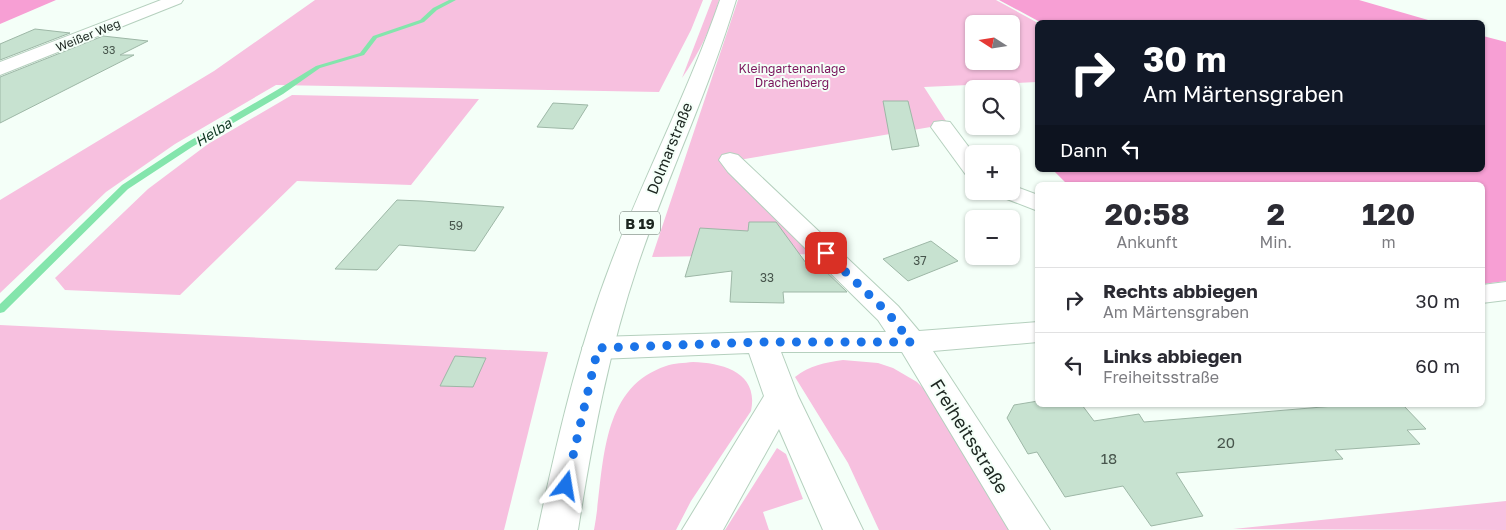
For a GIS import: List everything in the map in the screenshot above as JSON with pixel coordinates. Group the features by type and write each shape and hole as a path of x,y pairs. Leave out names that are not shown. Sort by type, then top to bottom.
{"street":[{"name":"Weißer Weg","path":"0,69 176,0"},
{"name":"Dolmarstraße","path":"558,530 598,348 620,278 687,101 708,57 728,0"},
{"path":"942,127 965,158"},
{"name":"Freiheitsstraße","path":"730,160 888,313 911,342 1030,530"},
{"path":"1020,196 1035,203"},
{"path":"1485,294 1506,292"},
{"path":"598,348 761,342 911,342 1035,332"},
{"path":"761,342 781,396 843,530"},
{"path":"702,530 781,396"}],"green space":[{"path":"315,0 703,0 691,30 659,92 276,85 175,144 106,192 0,293 0,200 214,71"},
{"path":"712,0 719,0 712,21 699,50 682,78"},
{"name":"Kleingartenanlage Drachenberg","path":"738,0 996,0 1035,21 1035,82 1020,83 1020,80 965,80 965,85 924,87 948,124 727,162 817,254 652,257"},
{"path":"292,95 479,99 411,185 297,181 180,295 65,290 55,278 148,189 208,144"},
{"path":"0,325 548,352 504,530 0,530"},
{"path":"843,360 878,363 893,368 917,382 937,402 1012,530 879,530 848,463 795,377 812,367"},
{"path":"693,362 716,365 737,373 750,387 752,398 751,411 691,501 676,530 594,530 608,435 616,413 627,393 644,377 666,366"},
{"path":"777,448 786,454 803,499 763,512 769,530 725,530"},
{"path":"1506,501 1506,530 1233,529"}],"shaded area":[{"path":"0,0 56,0 0,24"},
{"path":"999,0 1359,0 1428,20 1036,20"},
{"path":"1485,37 1506,42 1506,281 1485,284 1485,182 1065,182 1055,172 1485,172"}],"building":[{"path":"35,29 70,33 0,60 0,44"},
{"path":"103,36 148,41 120,55 134,55 0,123 0,77"},
{"path":"883,101 908,101 919,146 892,150"},
{"path":"553,103 588,105 573,129 537,127"},
{"path":"397,200 504,207 475,251 399,245 377,270 335,269"},
{"path":"749,222 776,222 806,263 817,263 847,292 783,292 784,303 730,302 732,271 685,277 700,228 748,231"},
{"path":"931,241 958,261 908,281 883,259"},
{"path":"455,356 486,358 473,387 440,386"},
{"path":"1035,402 1035,407 1084,407 1094,421 1139,414 1144,422 1322,407 1405,407 1426,429 1407,430 1420,444 1335,450 1343,459 1176,473 1203,516 1151,526 1123,486 1065,497 1037,452 1028,454 1007,418 1014,405"}],"waterway":[{"name":"Helba","path":"0,310 125,187 189,145 280,92 318,67 362,54 375,37 422,21 435,9 453,0"}],"route":[{"path":"566,486 598,348 761,342 911,342 888,313 826,253"}]}
